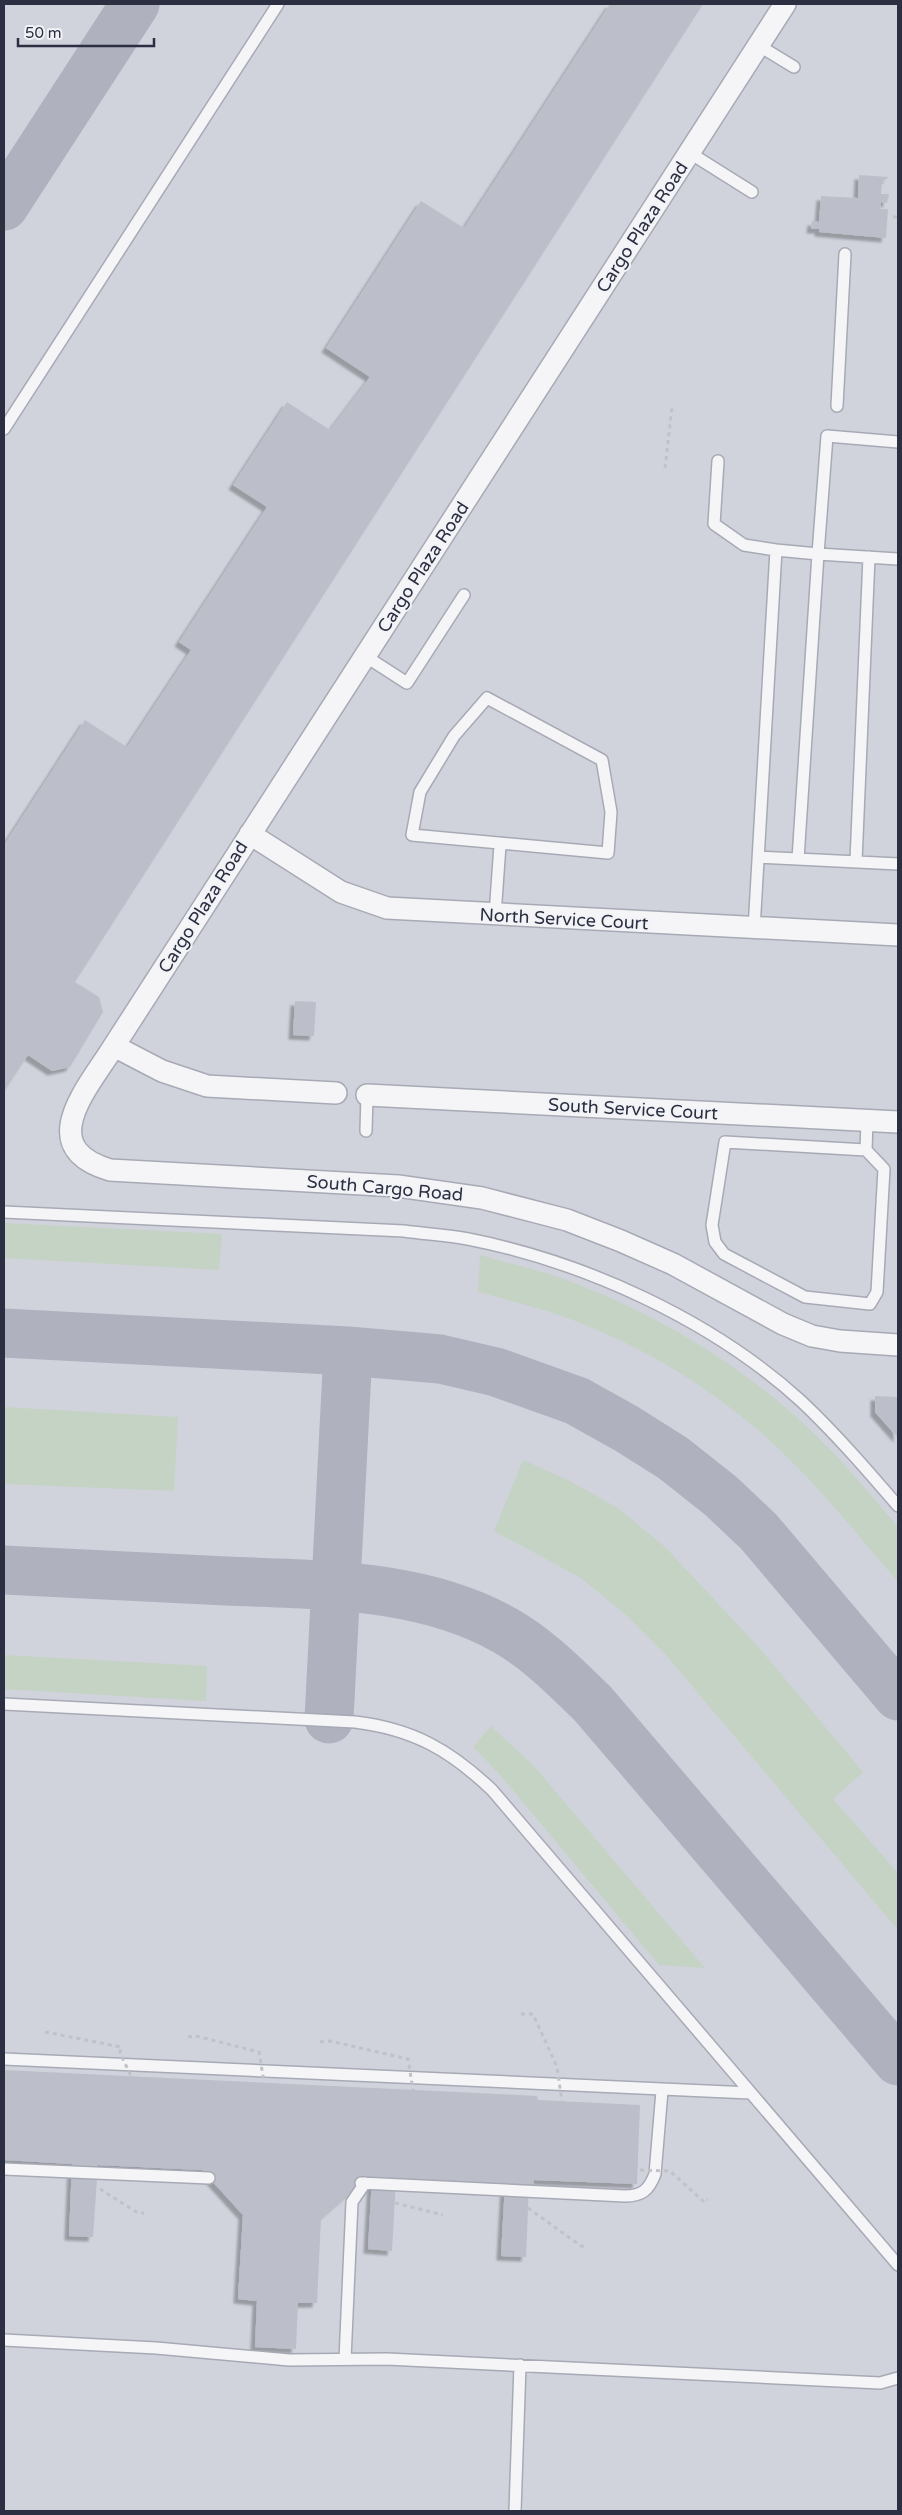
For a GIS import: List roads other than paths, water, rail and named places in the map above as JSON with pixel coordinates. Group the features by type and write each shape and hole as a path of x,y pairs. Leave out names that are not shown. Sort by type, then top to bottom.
{"street":[{"name":"Cargo Plaza Road","path":"70,1134 70,1124 76,1106 785,4"},
{"name":"North Service Court","path":"250,834 341,892 376,906 401,910 898,935"},
{"path":"114,1046 162,1071 208,1086 336,1093"},
{"name":"South Service Court","path":"367,1096 898,1122"},
{"name":"South Cargo Road","path":"70,1134 76,1150 82,1157 110,1170 398,1186 453,1193 512,1205 567,1220 646,1252 784,1324 812,1336 840,1341 898,1346"}],"lane":[{"path":"4,429 278,4"},
{"path":"758,45 794,67"},
{"path":"690,153 752,192"},
{"path":"836,406 845,254"},
{"path":"798,859 827,436 898,442"},
{"path":"718,461 714,524 744,545 818,554 898,559"},
{"path":"754,929 776,550"},
{"path":"856,861 869,557"},
{"path":"365,656 407,683 464,595"},
{"path":"487,698 602,760 611,812 608,853 500,845 412,836 420,792 454,736 487,698"},
{"path":"495,915 500,845"},
{"path":"759,857 898,864"},
{"path":"366,1131 367,1096"},
{"path":"866,1150 725,1142 712,1225 715,1242 724,1254 805,1297 870,1304 877,1292 884,1168 866,1150 867,1120"},
{"path":"4,1212 404,1231 468,1239 570,1267 616,1286 680,1317 734,1349 800,1401 862,1464 898,1506"},
{"path":"4,1704 355,1722 396,1729 434,1744 458,1760 492,1790 898,2265"},
{"path":"4,2059 662,2091 750,2093"},
{"path":"345,2358 352,2202 363,2183 625,2196 641,2195 649,2186 655,2174 662,2091"},
{"path":"4,2168 209,2178"},
{"path":"4,2340 156,2348 289,2360 345,2358 880,2383 898,2378"},
{"path":"515,2511 520,2365"}]}
